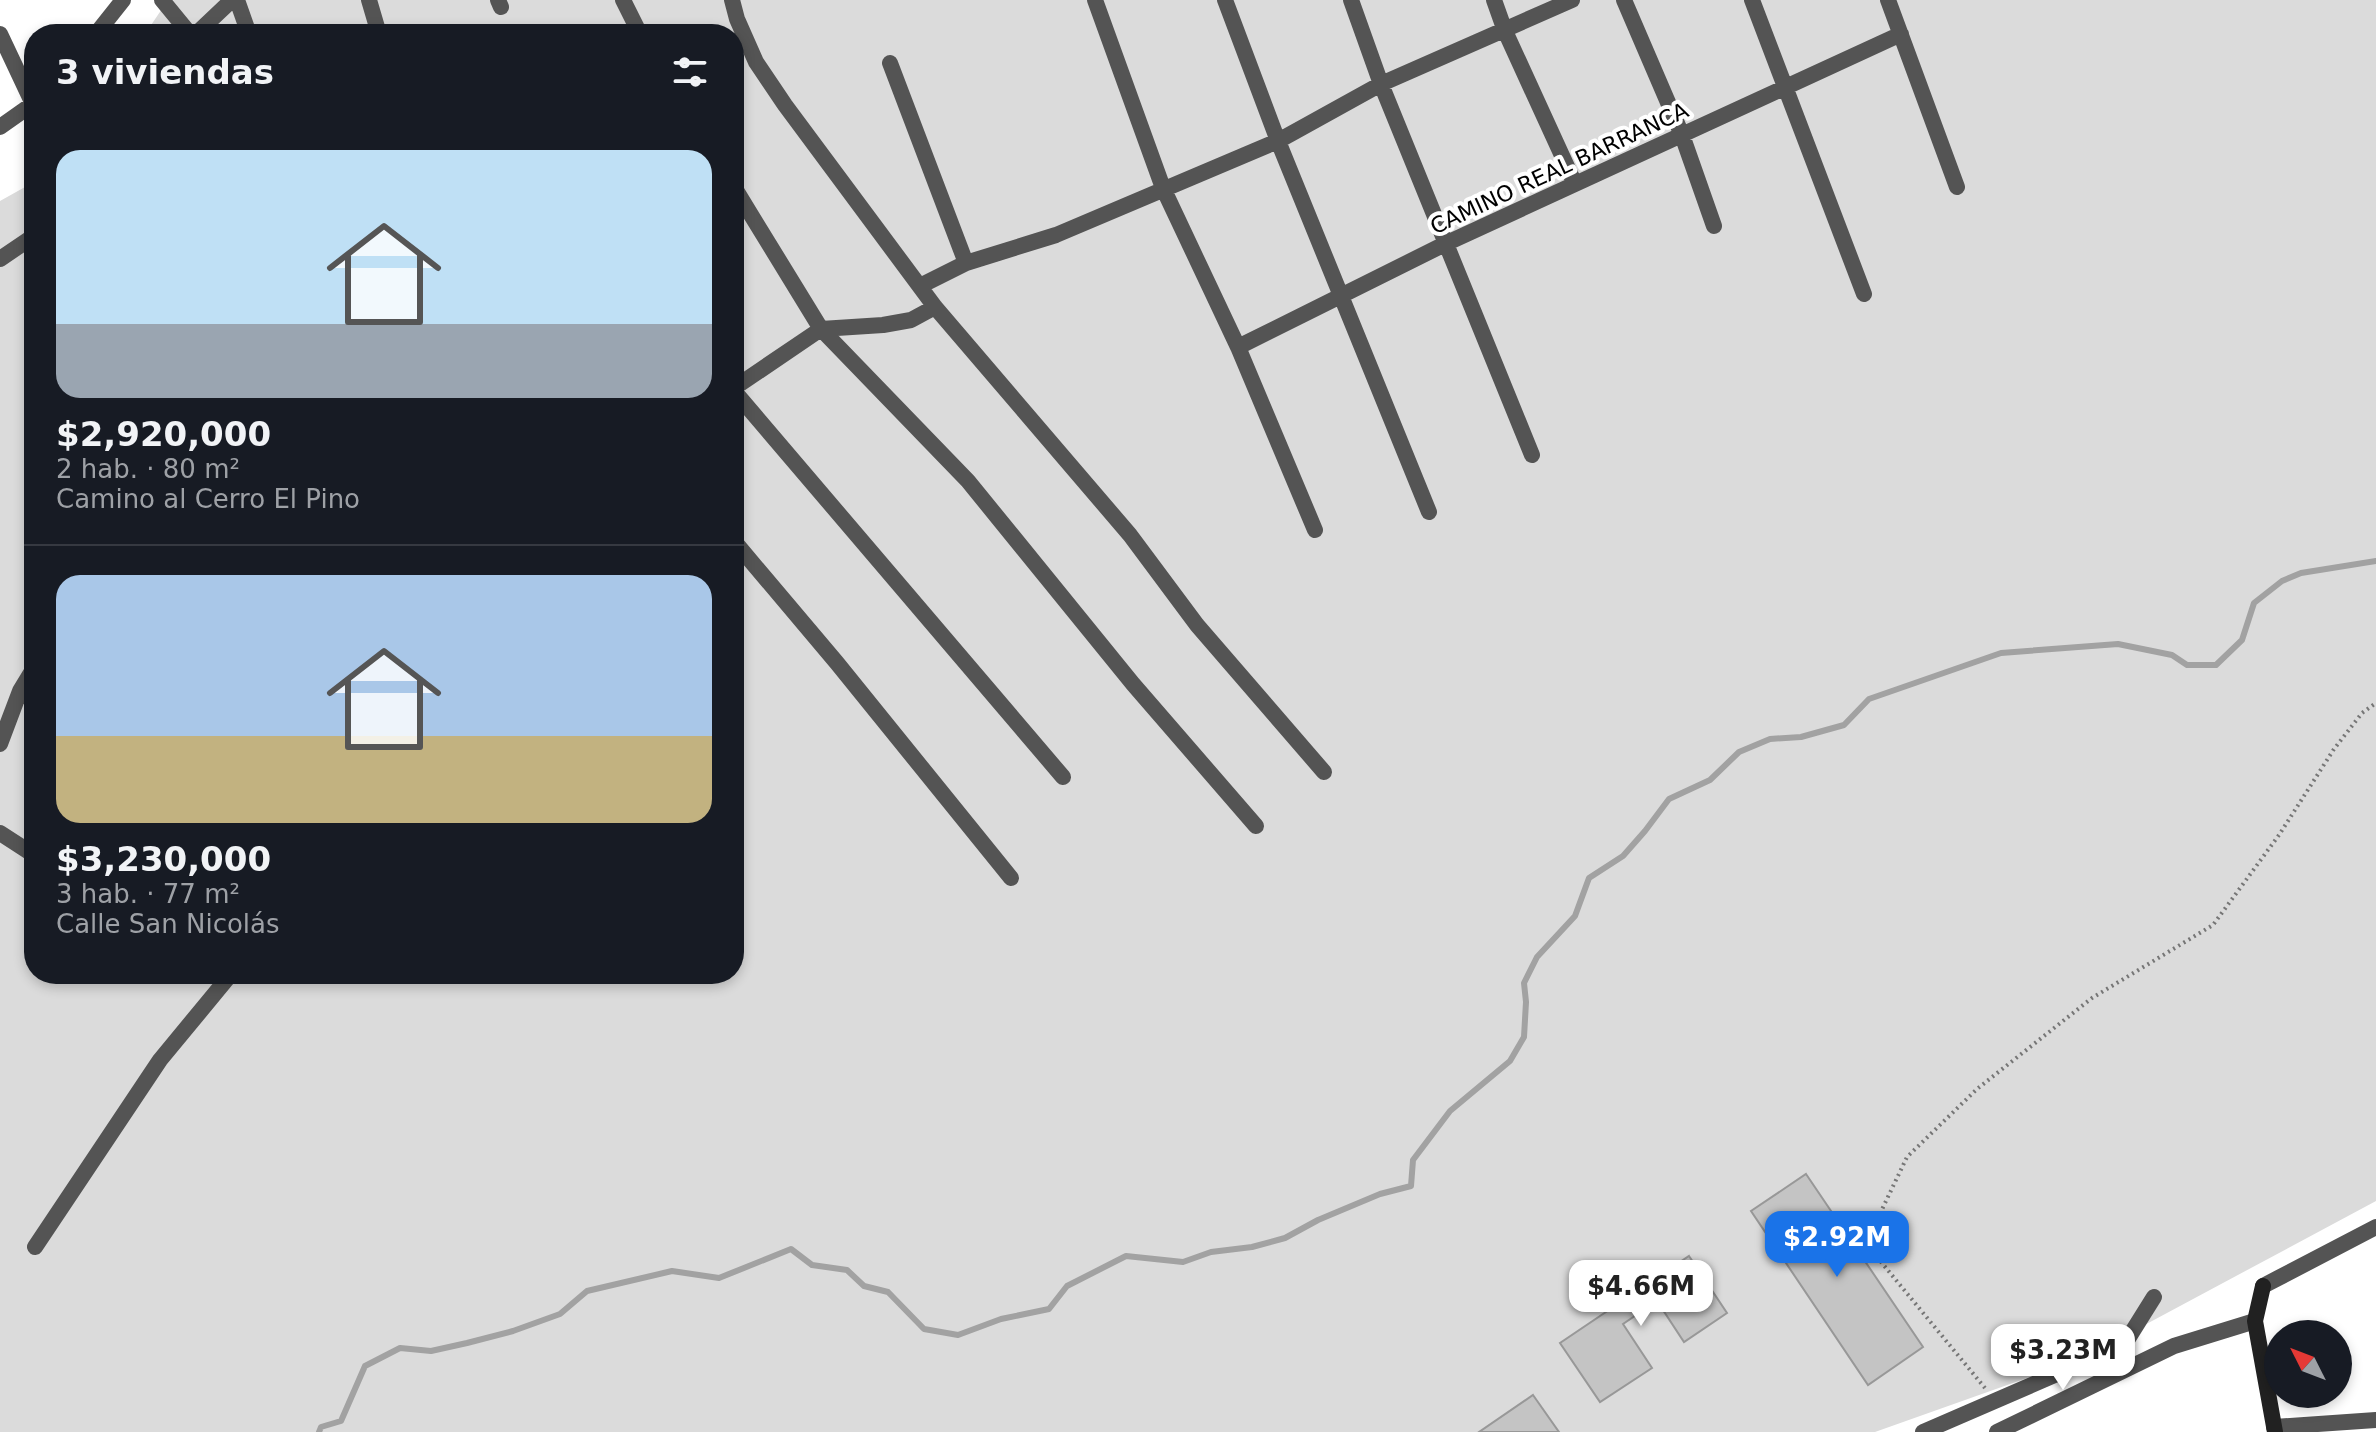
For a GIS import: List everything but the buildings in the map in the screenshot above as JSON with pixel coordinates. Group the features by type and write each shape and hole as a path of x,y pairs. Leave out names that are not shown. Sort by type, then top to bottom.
{"street":[{"path":"104,24 123,0"},
{"path":"162,0 184,24"},
{"path":"205,24 235,0 245,24"},
{"path":"369,0 376,24"},
{"path":"623,0 635,24"},
{"path":"732,0 739,24"},
{"path":"1095,0 1163,188 1238,347 1315,530"},
{"path":"1225,0 1278,141 1429,512"},
{"path":"1351,0 1381,84 1532,455"},
{"path":"1494,0 1505,31 1575,184"},
{"path":"920,286 966,263 1056,235 1278,141 1381,84 1572,0"},
{"path":"1624,0 1682,135 1714,226"},
{"path":"1752,0 1864,294"},
{"path":"1888,0 1957,187"},
{"path":"0,34 24,83"},
{"name":"CAMINO REAL BARRANCA","path":"1238,347 1447,243 1901,34"},
{"path":"744,35 756,62 785,105 935,307 1130,535 1197,625 1324,772"},
{"path":"890,63 966,263"},
{"path":"0,127 24,111"},
{"path":"744,203 821,329 968,481 1133,684 1256,826"},
{"path":"0,259 24,243"},
{"path":"744,383 821,329 911,320 935,307"},
{"path":"744,402 1063,777"},
{"path":"744,553 1011,878"},
{"path":"0,744 24,701"},
{"path":"0,833 24,849"},
{"path":"35,1247 160,1060 218,984"},
{"path":"2376,1227 2263,1286 2255,1321 2274,1430 2376,1420"},
{"path":"1923,1432 2124,1345 2154,1297"},
{"path":"1997,1432 2174,1346 2255,1321"}],"path":[{"path":"1994,1399 1872,1251 1876,1222 1907,1157 1977,1089 2092,998 2213,925 2279,835 2334,749 2362,713 2376,703"}],"shaded area":[{"path":"168,0 2376,0 2376,1201 2083,1358 1875,1432 0,1432 0,201 24,188 24,984 744,984 744,24 152,24"}],"waterway":[{"path":"319,1432 321,1427 341,1421 365,1366 400,1348 431,1351 513,1331 560,1314 587,1291 672,1271 719,1278 791,1249 812,1265 847,1270 864,1286 888,1292 924,1329 958,1335 1001,1319 1049,1309 1067,1286 1126,1256 1183,1262 1211,1252 1252,1247 1285,1238 1318,1220 1380,1194 1411,1186 1413,1160 1450,1111 1510,1061 1524,1037 1524,983 1537,957 1575,916 1589,878 1623,856 1669,799 1710,780 1739,752 1770,739 1801,737 1844,725 1869,699 2001,653 2118,644 2172,655 2187,665 2216,665 2242,640 2254,603 2282,581 2301,573 2376,561"}]}
